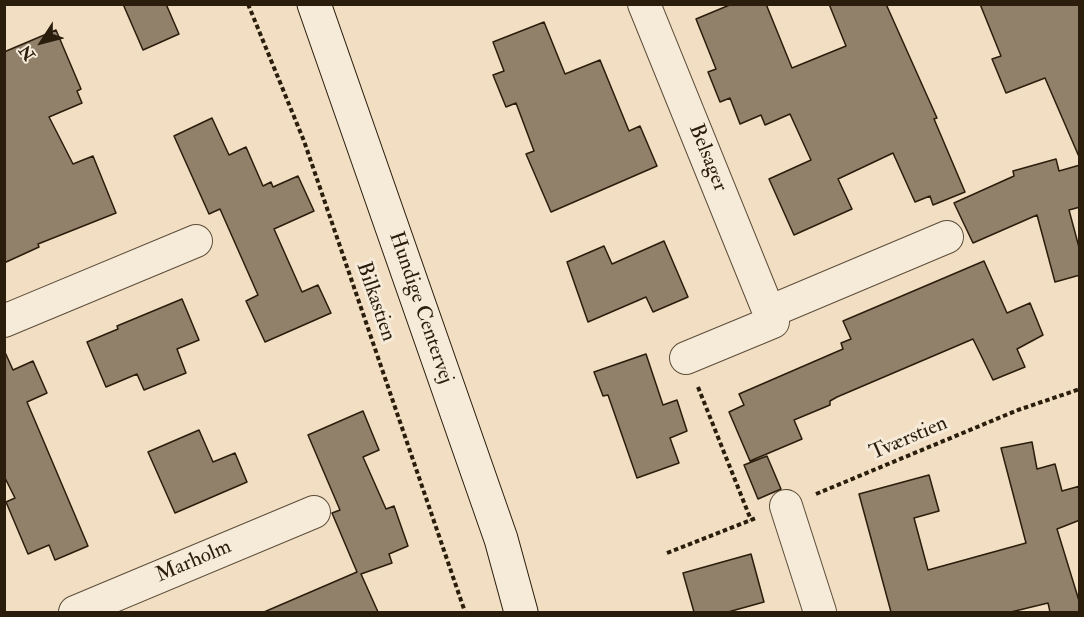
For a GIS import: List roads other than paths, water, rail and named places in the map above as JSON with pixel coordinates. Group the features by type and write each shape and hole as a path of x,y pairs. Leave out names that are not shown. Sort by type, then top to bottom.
{"street":[{"name":"Hundige Centervej","path":"314,4 501,539 522,612"},
{"name":"Belsager","path":"644,4 769,312"},
{"path":"686,358 773,322 769,312 947,237"},
{"path":"4,321 196,241"},
{"path":"786,506 820,612"},
{"name":"Marholm","path":"75,612 314,512"}]}
